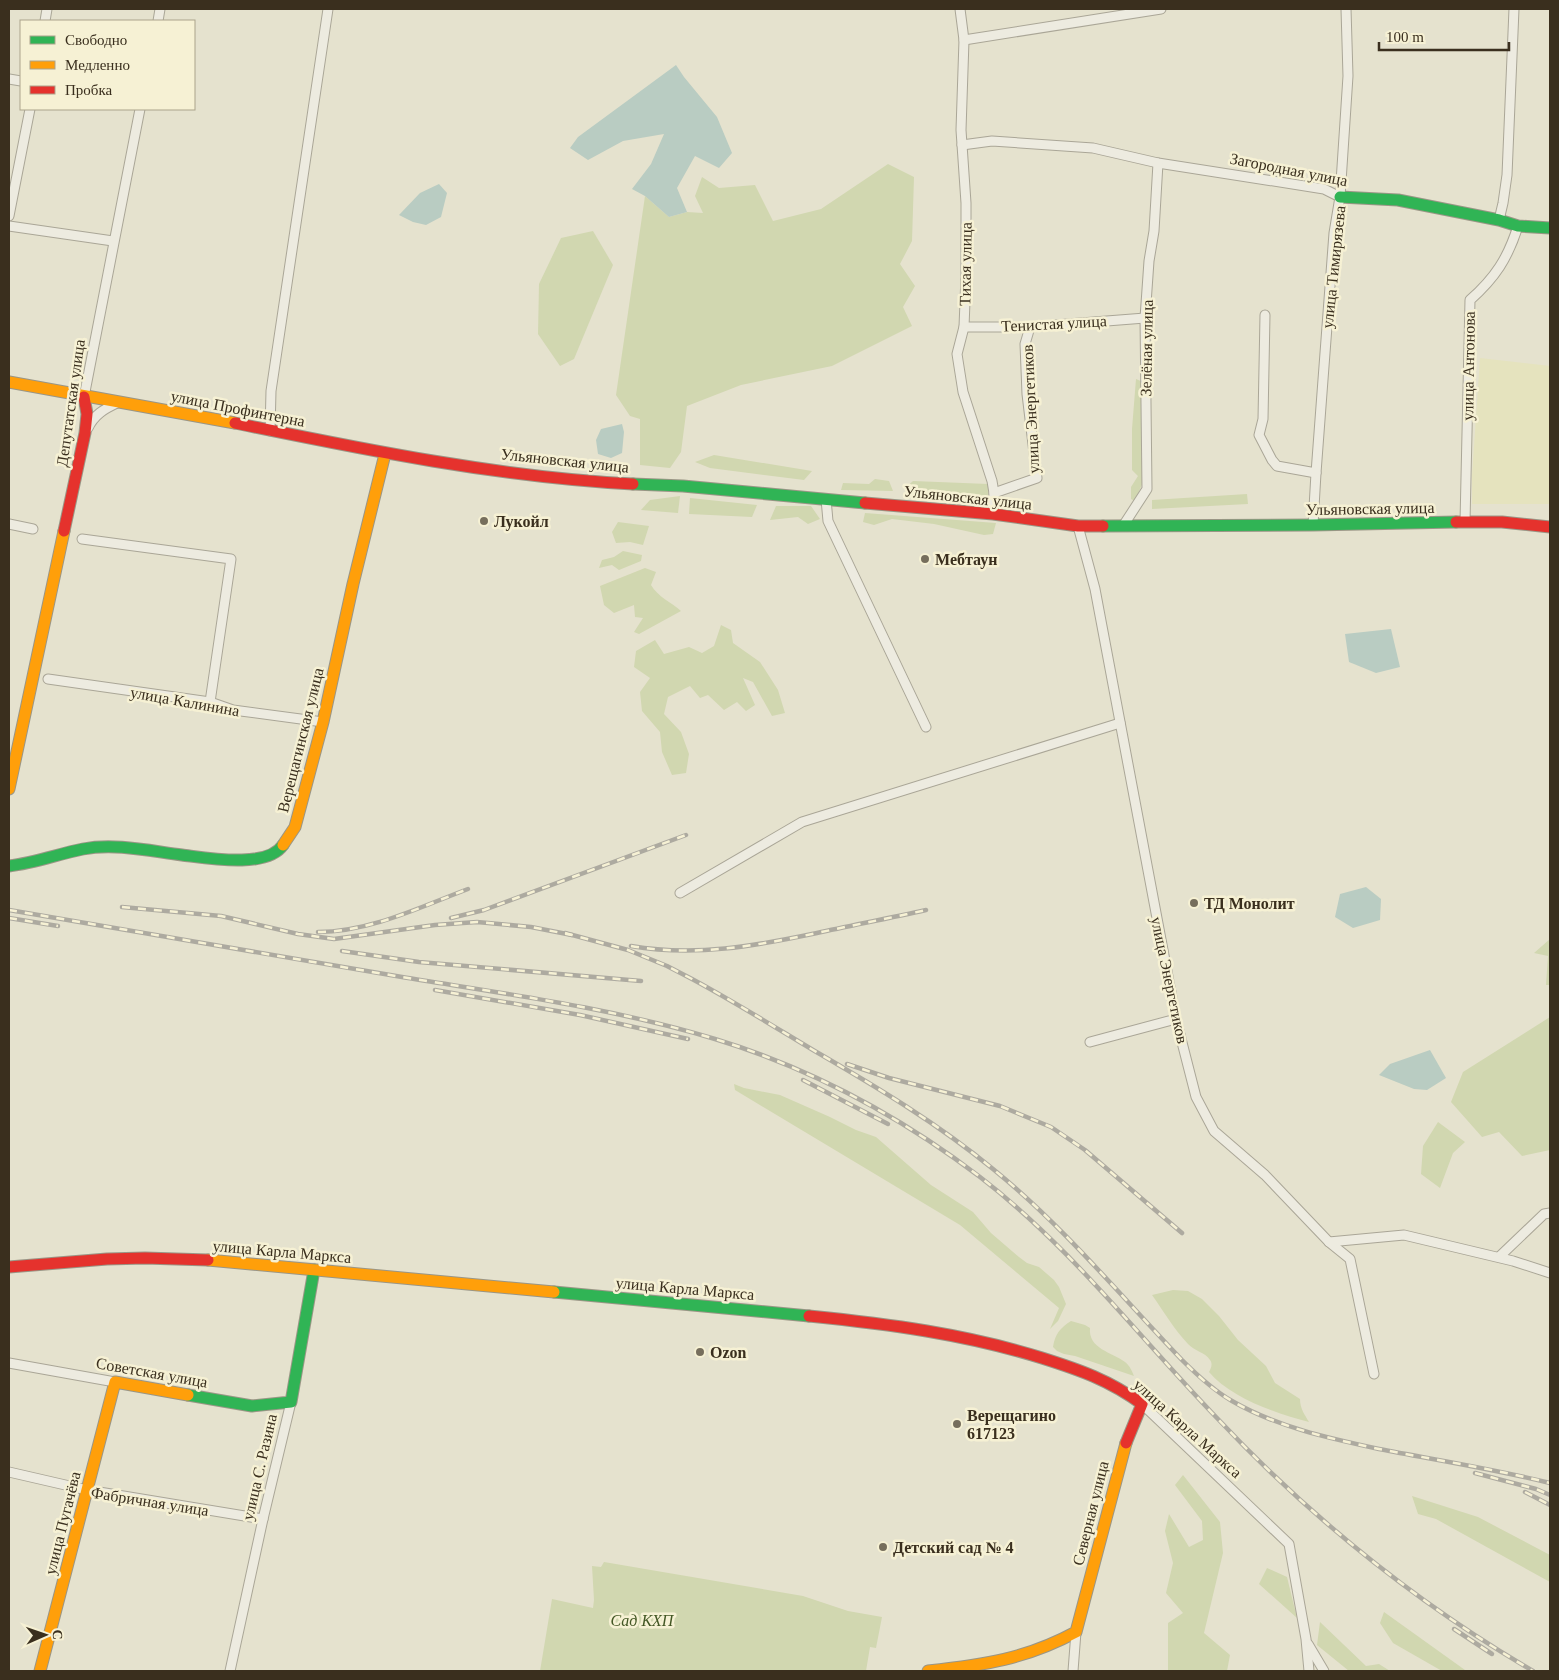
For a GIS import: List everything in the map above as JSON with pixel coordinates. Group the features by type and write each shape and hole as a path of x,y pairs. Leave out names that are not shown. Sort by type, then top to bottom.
{"main road":[{"name":"Загородная улица","path":"1340,197 1398,200 1499,220 1518,226 1550,228"},
{"path":"9,382 84,397"},
{"name":"улица Профинтерна","path":"84,397 120,402 385,454"},
{"name":"Депутатская улица","path":"9,789 85,433 87,414 84,397"},
{"name":"Ульяновская улица","path":"385,454 580,481 683,486 993,514 1078,526 1502,522 1550,526"},
{"name":"Верещагинская улица","path":"9,866 27,864 84,849 125,848 228,860 266,857 280,850 295,826 323,722 352,584 385,454"},
{"name":"улица Карла Маркса","path":"9,1267 70,1261 145,1258 221,1261 889,1324 1000,1345 1079,1370 1119,1388 1142,1404"},
{"name":"улица С. Разина","path":"291,1402 314,1270"},
{"name":"Советская улица","path":"115,1382 252,1406 291,1402"},
{"name":"улица Пугачёва","path":"40,1671 115,1382"},
{"name":"Северная улица","path":"1076,1632 1123,1450 1142,1404"},
{"path":"928,1671 988,1664 1012,1658 1058,1642 1076,1632"}],"street":[{"path":"270,431 271,391 328,9"},
{"name":"Тихая улица","path":"960,9 964,40 962,145 966,203 966,276 964,327 957,354 962,392 992,481 994,493 993,514"},
{"path":"964,40 1161,9"},
{"name":"улица Тимирязева","path":"1314,525 1334,233 1340,197 1348,76 1346,9"},
{"path":"1499,220 1507,175 1514,9"},
{"path":"9,216 30,110"},
{"name":"Депутатская улица","path":"84,397 140,110"},
{"name":"Загородная улица","path":"962,145 992,141 1092,148 1158,163 1324,189 1340,197"},
{"name":"Зелёная улица","path":"1123,526 1147,489 1145,318 1149,261 1154,231 1158,163"},
{"path":"9,226 114,241"},
{"name":"улица Антонова","path":"1465,522 1470,300 1487,286 1498,270 1512,244 1518,226"},
{"path":"1264,315 1263,419 1259,435 1277,466 1316,474"},
{"name":"Тенистая улица","path":"964,327 1030,327 1145,318"},
{"name":"улица Энергетиков","path":"994,493 1037,478 1026,394 1025,344 1030,327"},
{"path":"85,433 98,413 120,402"},
{"path":"826,499 828,521 926,727"},
{"path":"9,524 33,529"},
{"name":"улица Энергетиков","path":"1078,526 1095,589 1176,1019 1196,1097 1214,1131 1265,1175 1329,1242 1350,1259 1374,1374"},
{"path":"82,539 231,559 210,702"},
{"name":"улица Калинина","path":"48,680 210,702 233,710 323,722"},
{"path":"680,893 802,822 1120,723"},
{"path":"1090,1042 1176,1019"},
{"path":"1499,1257 1544,1214 1550,1213"},
{"path":"1329,1242 1404,1235 1499,1257 1550,1273"},
{"name":"Советская улица","path":"9,1363 115,1382"},
{"name":"улица С. Разина","path":"230,1671 291,1402"},
{"name":"улица Карла Маркса","path":"1142,1404 1289,1544 1306,1639"},
{"name":"Фабричная улица","path":"9,1472 87,1490 263,1519"},
{"name":"Северная улица","path":"1073,1671 1076,1632"},
{"path":"1306,1639 1309,1671"},
{"path":"1306,1639 1324,1671"}],"shaded area":[{"path":"676,65 717,117 732,153 719,168 695,156 677,188 687,212 669,217 645,196 632,189 651,164 664,134 623,141 588,160 570,148 578,137"},
{"path":"439,184 447,193 441,217 426,225 413,222 399,215 420,193"},
{"path":"1480,358 1550,366 1550,504 1472,504 1472,476"},
{"path":"622,424 624,432 622,453 611,458 598,454 596,440 601,429"},
{"path":"1391,629 1400,667 1376,673 1349,662 1345,634"},
{"path":"1366,887 1381,899 1380,920 1353,928 1335,917 1340,894"},
{"path":"1430,1050 1446,1078 1427,1090 1414,1089 1379,1075 1390,1064"}],"green space":[{"path":"888,164 914,177 912,241 900,264 915,286 903,307 912,326 832,366 741,385 687,406 681,452 670,468 640,465 640,419 630,416 616,395 645,196 669,217 687,212 703,213 695,196 702,177 719,188 755,185 773,221 821,209"},
{"path":"593,231 613,265 574,359 560,366 538,334 539,284 561,238"},
{"path":"1136,379 1143,382 1143,482 1135,501 1131,499 1131,487 1138,476 1132,470 1132,429"},
{"path":"714,455 812,471 804,480 710,468 695,462"},
{"path":"875,479 889,481 893,491 841,490 843,483 869,484"},
{"path":"913,481 988,484 988,497 905,488"},
{"path":"1247,494 1248,504 1152,509 1152,500"},
{"path":"680,496 678,513 641,510 650,500"},
{"path":"690,498 757,505 752,517 689,514"},
{"path":"776,506 811,506 820,519 808,524 798,517 770,520"},
{"path":"865,513 996,523 993,534 984,535 934,524 892,519 874,525 863,522"},
{"path":"618,522 649,526 643,545 630,542 616,543 612,532"},
{"path":"623,551 642,555 641,561 619,570 612,565 599,568 602,560 614,557"},
{"path":"645,568 656,572 651,585 654,589 681,611 639,634 634,632 643,618 635,617 634,605 614,613 604,605 600,586"},
{"path":"721,625 731,630 733,643 760,662 778,690 785,713 772,716 753,682 743,678 755,705 746,711 737,702 724,710 708,695 700,698 690,686 668,697 664,714 681,732 689,754 686,773 672,775 662,752 660,732 642,711 640,692 650,678 634,667 636,651 655,640 664,654 689,647 702,653 714,646"},
{"path":"1550,939 1550,985 1546,985 1548,956 1534,953"},
{"path":"1550,1017 1550,1150 1522,1156 1499,1132 1482,1137 1451,1102 1463,1072"},
{"path":"734,1084 744,1088 780,1095 856,1130 876,1137 931,1185 973,1212 991,1233 1019,1257 1027,1263 1039,1267 1054,1280 1066,1304 1058,1321 1050,1329 1059,1308 960,1225 735,1090"},
{"path":"1438,1122 1465,1142 1453,1153 1440,1188 1421,1174 1423,1146"},
{"path":"1173,1290 1188,1291 1202,1299 1219,1316 1238,1340 1266,1366 1275,1383 1300,1399 1302,1409 1309,1422 1255,1404 1229,1390 1218,1381 1209,1372 1212,1364 1210,1360 1188,1344 1152,1295"},
{"path":"1071,1321 1090,1328 1090,1335 1093,1341 1102,1349 1125,1362 1130,1367 1134,1376 1057,1351 1053,1347 1055,1338 1061,1329"},
{"path":"1183,1475 1220,1522 1223,1553 1204,1633 1230,1655 1227,1671 1168,1671 1168,1623 1183,1613 1166,1593 1173,1563 1165,1531 1169,1514 1189,1547 1203,1540 1202,1521 1175,1485"},
{"path":"1412,1496 1478,1517 1550,1555 1550,1582 1436,1519 1418,1514"},
{"name":"Сад КХП","path":"604,1562 803,1596 848,1611 882,1617 876,1648 870,1647 866,1671 540,1671 552,1599 593,1608 592,1566 601,1567"},
{"path":"1267,1568 1287,1577 1297,1618 1259,1584"},
{"path":"1384,1612 1465,1670 1442,1671 1393,1643 1380,1623"},
{"path":"1320,1622 1366,1666 1379,1664 1390,1671 1349,1671 1317,1645"}],"railway":[{"path":"451,918 484,910 686,835"},
{"path":"318,932 357,928 376,923 413,911 468,889"},
{"path":"122,907 221,916 298,934 334,939 435,925 477,922 531,927 572,935"},
{"path":"9,910 599,1010 715,1039 785,1064 854,1096 919,1134 950,1155 1013,1204 1044,1232 1102,1292 1251,1454 1326,1523 1405,1586 1489,1644 1533,1671"},
{"path":"631,946 678,950 748,946 926,910"},
{"path":"9,918 58,926"},
{"path":"565,933 628,950 667,966 692,979 859,1077 950,1136 1019,1191 1067,1237 1182,1360 1218,1392 1232,1401 1267,1418 1322,1436 1550,1483"},
{"path":"342,951 419,962 641,981"},
{"path":"435,990 580,1015 688,1039"},
{"path":"847,1064 889,1078 1000,1106 1051,1127 1085,1150 1182,1233"},
{"path":"803,1080 888,1124"},
{"path":"1475,1473 1536,1489 1550,1495"},
{"path":"1525,1492 1550,1505"},
{"path":"1454,1629 1492,1654"}],"traffic: fast":[{"path":"1340,197 1398,200 1499,220 1518,226 1550,228"},
{"path":"633,484 683,486 865,503"},
{"path":"1103,526 1456,522"},
{"path":"9,866 95,847 132,848 206,858 251,860 275,852 283,845"},
{"path":"188,1395 252,1406 291,1402 314,1270"},
{"path":"554,1292 809,1316"}],"traffic: slow":[{"path":"9,382 235,423"},
{"path":"283,845 295,827 323,722 353,584 385,454"},
{"path":"9,789 64,531"},
{"path":"208,1260 554,1292"},
{"path":"40,1671 115,1382 188,1395"},
{"path":"928,1671 986,1663 1022,1655 1040,1649 1076,1632 1126,1443"}],"traffic: jam":[{"path":"64,531 85,433 87,414 84,397"},
{"path":"235,423 334,443 483,469 633,484"},
{"path":"865,503 993,514 1078,526 1103,526"},
{"path":"1456,522 1502,522 1550,527"},
{"path":"9,1267 107,1259 208,1260"},
{"path":"809,1316 898,1326 956,1336 1042,1358 1082,1372 1118,1388 1142,1404 1126,1443"}],"place":[{"name":"Лукойл","path":"484,521"},
{"name":"Мебтаун","path":"925,559"},
{"name":"ТД Монолит","path":"1194,903"},
{"name":"Ozon","path":"700,1352"},
{"name":"Верещагино 617123","path":"957,1424"},
{"name":"Детский сад № 4","path":"883,1547"}]}
